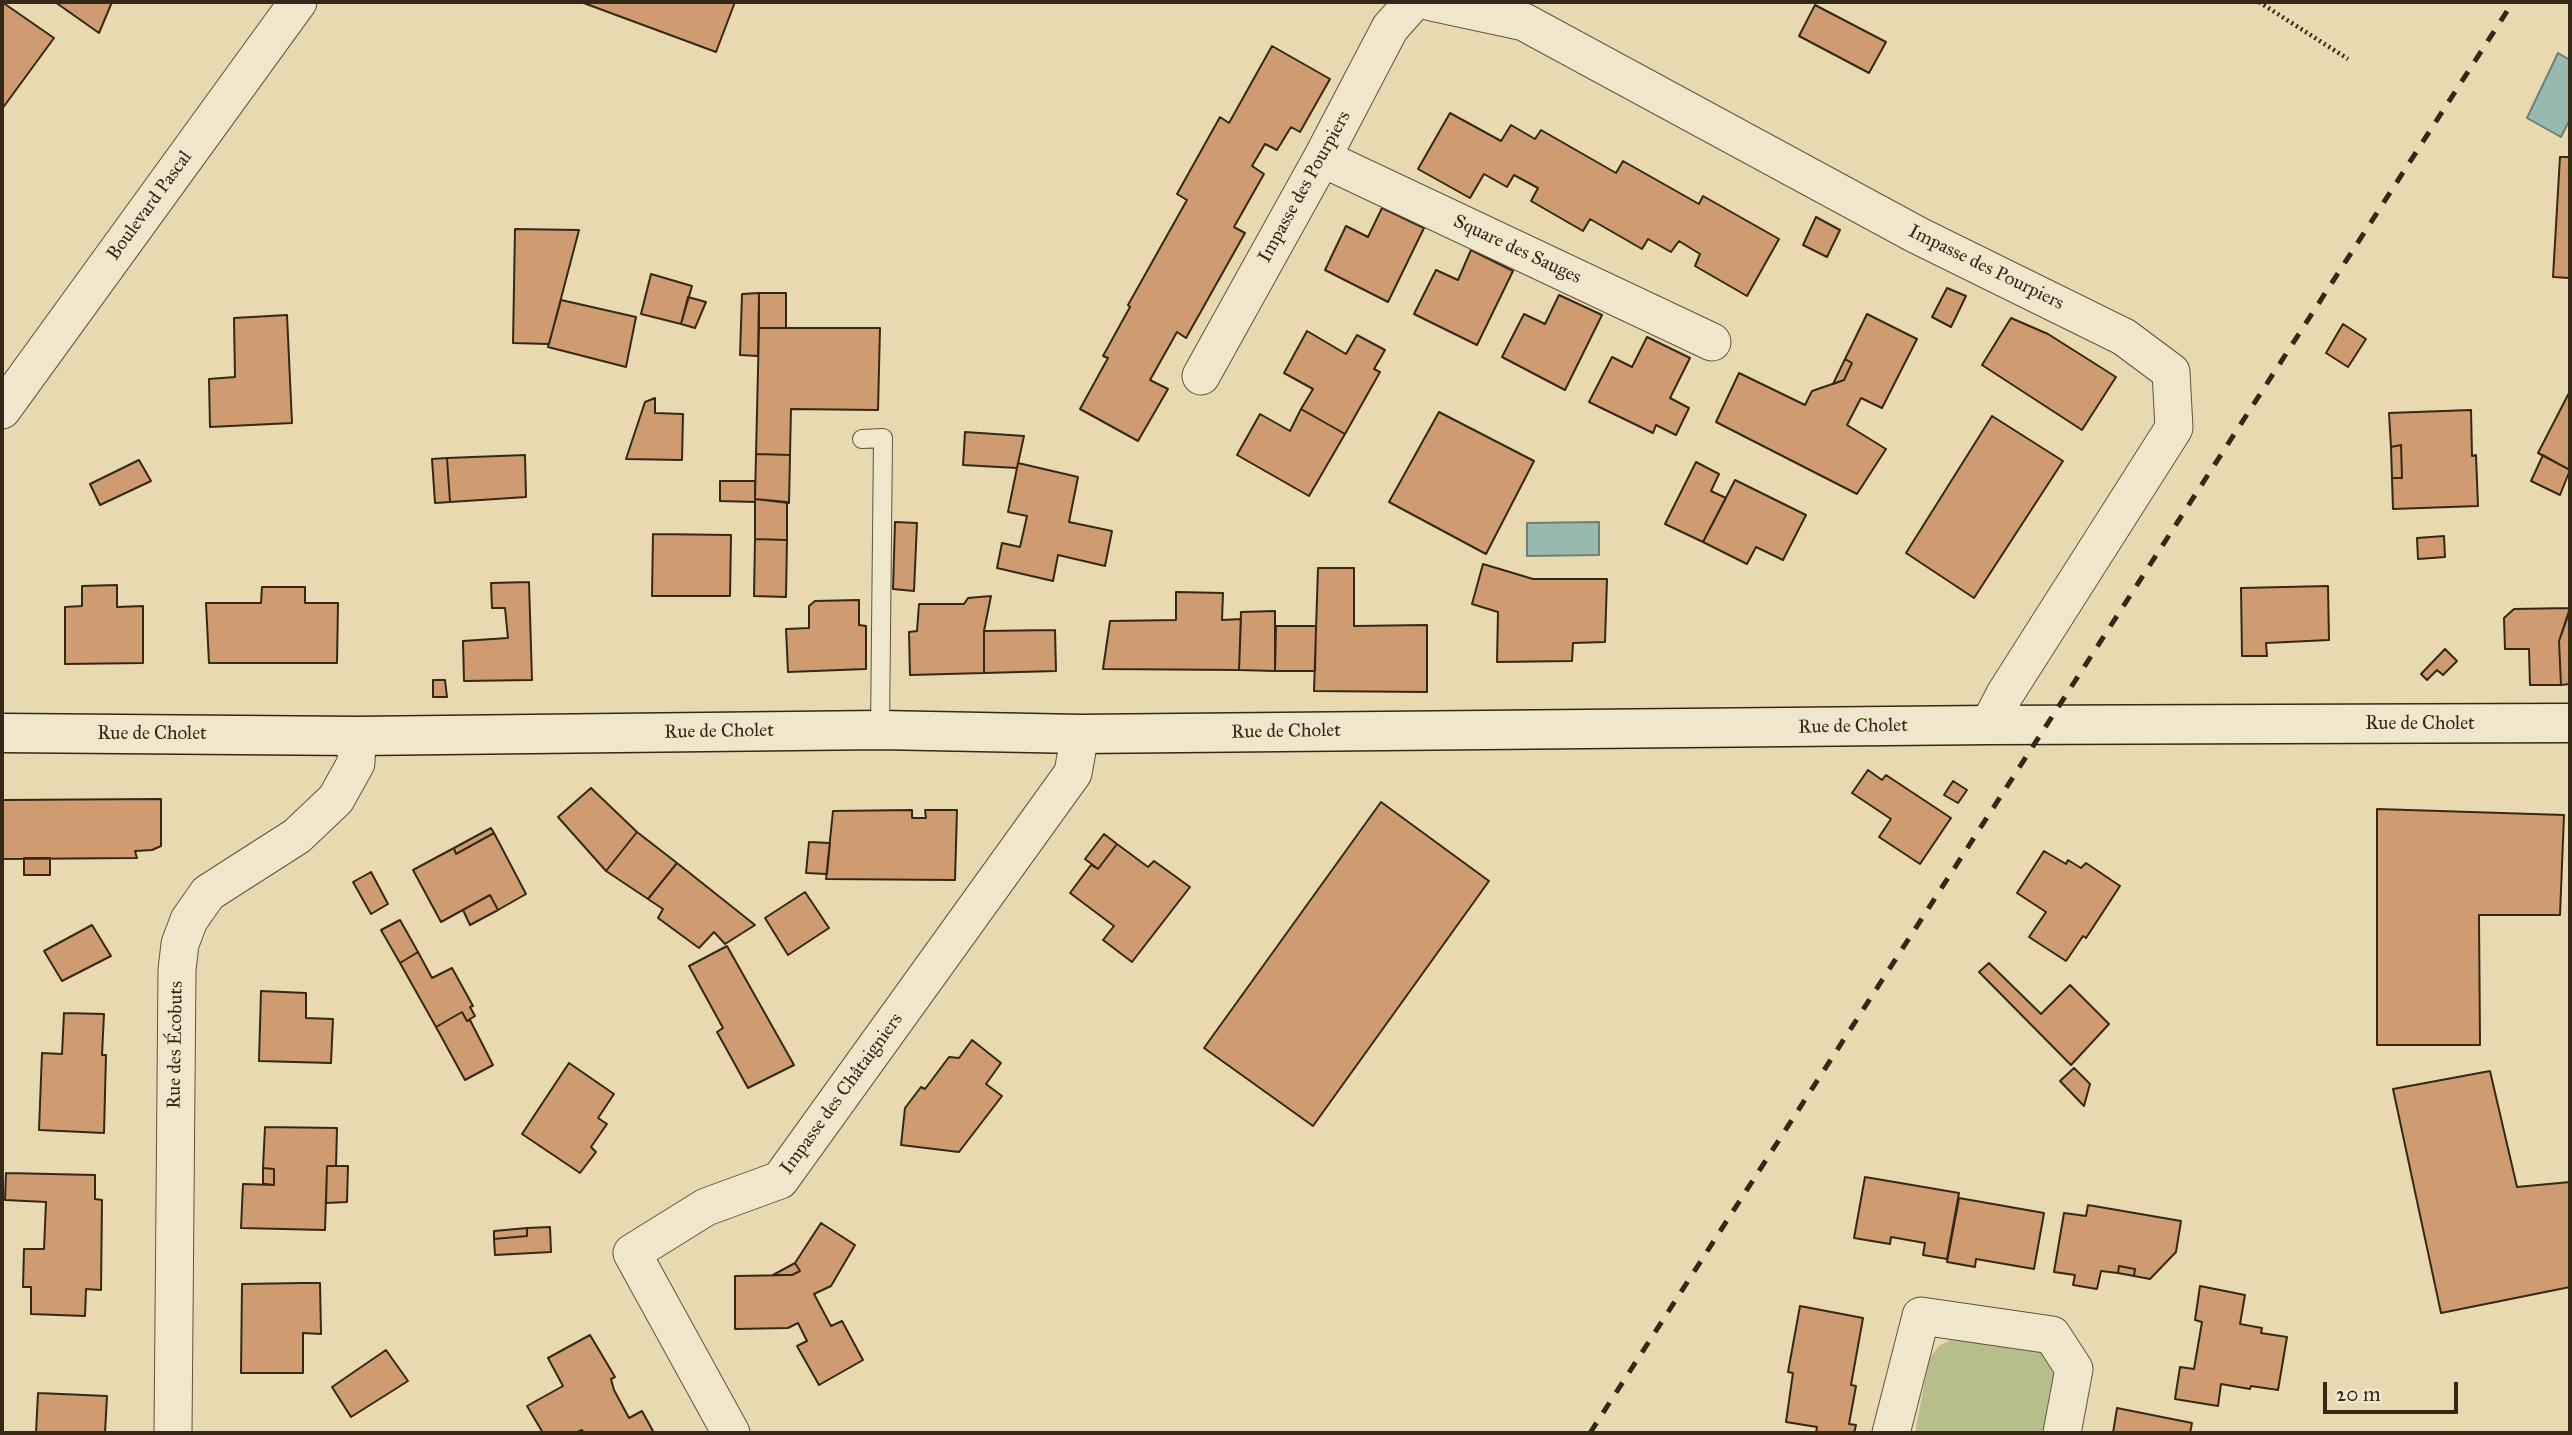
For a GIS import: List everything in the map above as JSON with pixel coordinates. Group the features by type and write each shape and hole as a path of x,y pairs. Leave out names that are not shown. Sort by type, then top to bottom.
{"main road":[{"name":"Rue de Cholet","path":"2,733 357,736 880,730 1080,734 1989,725 2046,727 2570,723"}],"street":[{"name":"Boulevard Pascal","path":"2,410 298,2"},
{"name":"Impasse des Pourpiers","path":"1201,376 1322,158 1390,28 1413,2"},
{"name":"Impasse des Pourpiers","path":"1432,2 1524,22 1917,234 2124,337 2171,372 2174,428 2005,694 1989,725"},
{"name":"Square des Sauges","path":"1322,158 1712,342"},
{"name":"Impasse des Châtaigniers","path":"731,1433 632,1253 706,1207 780,1180 1073,773 1080,734"},
{"name":"Rue des Écobuts","path":"173,1433 177,970 180,944 189,920 208,893 297,836 336,799 356,763 357,736"},
{"path":"1891,1433 1921,1315 2052,1335 2074,1369 2062,1433"}],"lane":[{"path":"862,439 883,438 880,730"}],"path":[{"path":"2259,2 2348,59"}],"green space":[{"path":"1956,1337 2032,1349 2043,1354 2055,1376 2044,1433 1915,1433 1929,1359 1939,1346"}],"water":[{"path":"2558,53 2570,60 2570,119 2561,137 2527,118"},
{"path":"1599,522 1599,555 1527,556 1527,523"}],"building":[{"path":"2,2 54,38 2,109"},
{"path":"55,2 112,2 99,33"},
{"path":"581,2 735,2 716,52"},
{"path":"1815,5 1886,42 1869,73 1799,36"},
{"path":"1272,46 1330,79 1300,132 1291,127 1277,150 1265,144 1252,166 1264,174 1234,227 1245,233 1186,338 1177,332 1150,380 1168,389 1138,441 1080,409 1108,358 1103,356 1130,307 1128,305 1187,200 1177,194 1220,117 1229,123"},
{"path":"1450,113 1501,141 1511,125 1535,139 1541,130 1616,173 1623,161 1699,204 1703,196 1779,239 1747,296 1695,266 1700,254 1679,241 1671,252 1648,239 1642,249 1590,219 1583,231 1531,201 1538,188 1514,175 1507,187 1484,174 1470,198 1418,169"},
{"path":"2560,157 2570,157 2570,278 2553,277"},
{"path":"1382,208 1424,228 1388,302 1325,270 1346,226 1368,237"},
{"path":"1816,217 1840,230 1827,257 1803,245"},
{"path":"515,229 579,230 549,344 513,343"},
{"path":"1471,250 1513,271 1477,345 1414,314 1436,270 1458,280"},
{"path":"651,274 692,286 681,324 641,314"},
{"path":"1947,288 1966,296 1951,327 1932,317"},
{"path":"759,293 758,356 740,355 742,294"},
{"path":"759,293 786,293 786,328 759,328"},
{"path":"1559,295 1602,315 1565,390 1502,357 1524,314 1545,324"},
{"path":"688,297 706,302 695,328 681,324"},
{"path":"561,300 636,317 626,367 548,347"},
{"path":"1867,314 1917,339 1882,408 1861,398 1847,425 1886,449 1857,494 1716,422 1739,373 1805,405 1812,391 1844,380 1852,363 1845,359"},
{"path":"287,315 292,423 210,427 209,379 235,377 234,318"},
{"path":"2011,318 2048,334 2116,377 2082,430 1982,365"},
{"path":"2343,324 2366,339 2348,367 2326,353"},
{"path":"759,328 880,328 878,410 791,409 790,455 756,454"},
{"path":"1307,331 1346,354 1357,335 1385,350 1374,369 1380,372 1345,434 1301,409 1313,389 1284,373"},
{"path":"1647,337 1690,358 1670,398 1689,408 1676,435 1656,425 1653,433 1589,402 1612,357 1632,367"},
{"path":"1845,359 1852,363 1844,380 1833,384"},
{"path":"2570,391 2570,470 2538,453"},
{"path":"655,398 655,413 683,414 682,460 626,459 645,402"},
{"path":"1301,409 1345,434 1309,496 1237,455 1260,414 1290,431"},
{"path":"2471,410 2472,456 2476,455 2478,506 2393,509 2392,478 2402,478 2401,445 2391,447 2389,413"},
{"path":"1439,412 1534,461 1486,554 1389,502"},
{"path":"1992,416 2063,461 1974,598 1906,553"},
{"path":"965,432 1024,436 1017,468 963,465"},
{"path":"2401,445 2402,478 2392,478 2391,447"},
{"path":"756,454 790,455 789,503 755,499"},
{"path":"525,455 526,497 450,502 447,458"},
{"path":"2543,455 2570,470 2560,495 2531,481"},
{"path":"447,458 450,502 435,503 432,459"},
{"path":"139,460 151,481 100,505 90,484"},
{"path":"1696,462 1719,474 1711,491 1726,498 1703,542 1665,524"},
{"path":"1018,463 1078,477 1069,522 1112,531 1105,566 1058,555 1053,581 997,568 1002,543 1020,547 1027,516 1008,512"},
{"path":"1735,480 1806,515 1783,560 1756,547 1747,564 1703,542"},
{"path":"720,481 755,481 755,502 720,501"},
{"path":"755,499 787,502 787,540 755,539"},
{"path":"895,522 917,523 914,591 893,589"},
{"path":"653,534 731,535 730,596 652,596"},
{"path":"2444,536 2445,557 2418,559 2417,538"},
{"path":"755,539 787,540 786,597 754,596"},
{"path":"1483,564 1533,579 1607,579 1605,642 1573,643 1572,661 1497,662 1498,612 1472,604"},
{"path":"1318,568 1354,568 1354,626 1427,625 1427,692 1314,691"},
{"path":"529,582 532,680 464,681 463,641 508,638 505,608 492,608 491,583"},
{"path":"117,585 117,607 143,606 143,663 65,664 65,607 82,606 82,586"},
{"path":"2328,586 2329,640 2266,643 2267,656 2242,656 2241,588"},
{"path":"262,587 305,587 305,603 338,603 337,663 209,663 206,603 261,603"},
{"path":"1176,592 1223,593 1222,620 1241,619 1239,670 1103,669 1110,621 1176,620"},
{"path":"991,596 984,631 984,673 910,675 909,632 917,631 919,604 964,604 968,598"},
{"path":"859,600 859,625 866,626 866,669 788,672 786,629 809,628 809,606 815,601"},
{"path":"2570,608 2559,641 2561,685 2530,685 2529,649 2505,649 2504,618 2514,609"},
{"path":"2570,610 2570,684 2561,685 2559,641"},
{"path":"1275,611 1275,671 1239,670 1241,612"},
{"path":"1276,626 1316,626 1315,671 1275,671"},
{"path":"1055,630 1056,671 984,673 984,631"},
{"path":"2445,649 2457,661 2443,675 2437,670 2427,680 2421,674"},
{"path":"433,680 445,680 447,697 433,697"},
{"path":"1868,770 1882,780 1886,775 1951,818 1920,864 1879,837 1891,819 1852,793"},
{"path":"1953,781 1967,790 1958,803 1944,795"},
{"path":"591,788 637,832 606,871 558,817"},
{"path":"161,799 161,846 152,850 135,851 137,858 2,859 2,800"},
{"path":"1381,802 1489,881 1313,1126 1204,1048"},
{"path":"2377,809 2564,815 2560,915 2479,915 2480,1045 2377,1045"},
{"path":"912,810 912,818 926,818 925,810 957,810 955,880 826,879 833,811"},
{"path":"491,828 494,833 456,854 454,848"},
{"path":"637,832 677,863 648,899 606,871"},
{"path":"494,833 526,894 498,910 490,895 441,922 413,870 454,848 456,854"},
{"path":"1104,834 1117,844 1098,869 1085,859"},
{"path":"809,842 830,843 827,874 806,873"},
{"path":"1117,844 1148,867 1154,861 1190,887 1132,962 1103,940 1114,926 1070,893 1091,865 1098,869"},
{"path":"2044,851 2066,864 2068,860 2081,868 2086,863 2120,886 2086,938 2083,936 2066,961 2029,937 2046,912 2017,893"},
{"path":"24,858 50,858 50,875 24,875"},
{"path":"677,863 755,925 725,944 714,932 699,948 658,918 663,909 648,899"},
{"path":"371,872 388,904 371,914 353,882"},
{"path":"805,892 829,928 788,955 765,918"},
{"path":"490,895 498,910 470,925 463,910"},
{"path":"400,920 418,952 400,963 381,930"},
{"path":"92,925 111,956 62,981 44,951"},
{"path":"727,946 794,1065 748,1088 717,1032 723,1028 689,966"},
{"path":"418,952 432,978 452,968 473,1006 470,1007 475,1016 467,1021 462,1012 436,1027 400,963"},
{"path":"1989,963 2041,1014 2070,985 2109,1024 2071,1065 1979,972"},
{"path":"261,991 306,993 306,1018 333,1019 331,1063 259,1061"},
{"path":"462,1012 467,1021 470,1020 493,1065 465,1080 436,1027"},
{"path":"64,1013 104,1014 104,1133 39,1130 42,1053 62,1054"},
{"path":"972,1040 1001,1063 986,1084 1002,1096 959,1152 901,1145 905,1108 921,1087 925,1089 949,1057 959,1058"},
{"path":"569,1063 614,1094 598,1118 607,1124 591,1147 596,1152 580,1173 522,1134"},
{"path":"2074,1068 2090,1084 2084,1106 2060,1081"},
{"path":"2490,1071 2517,1187 2570,1182 2570,1287 2441,1313 2393,1089"},
{"path":"265,1127 337,1128 336,1166 327,1166 325,1230 241,1228 243,1184 274,1185 274,1169 263,1168"},
{"path":"327,1166 348,1166 347,1202 326,1203"},
{"path":"263,1168 274,1169 274,1185 263,1184"},
{"path":"6,1173 95,1175 95,1199 102,1200 101,1290 86,1289 85,1316 31,1314 31,1287 23,1287 24,1249 44,1249 46,1202 5,1200"},
{"path":"1865,1177 1959,1193 1947,1259 1923,1255 1925,1243 1891,1237 1890,1244 1854,1238"},
{"path":"1959,1198 2044,1213 2034,1269 1976,1259 1975,1267 1947,1262"},
{"path":"2088,1205 2181,1221 2176,1252 2150,1279 2134,1276 2135,1269 2119,1266 2118,1273 2101,1271 2097,1289 2073,1285 2075,1275 2054,1272 2064,1213 2086,1216"},
{"path":"821,1223 855,1245 831,1286 814,1294 831,1326 842,1321 863,1360 819,1385 797,1346 807,1341 798,1323 788,1328 735,1329 735,1276 792,1275 800,1271 795,1263"},
{"path":"550,1227 551,1252 495,1255 494,1239 527,1236 527,1228"},
{"path":"527,1228 527,1236 494,1239 494,1231"},
{"path":"795,1263 800,1271 792,1275 773,1275"},
{"path":"2119,1266 2135,1269 2134,1276 2118,1273"},
{"path":"320,1283 321,1334 303,1333 303,1373 241,1373 242,1284"},
{"path":"2200,1286 2245,1295 2240,1324 2262,1328 2261,1333 2287,1337 2278,1390 2221,1384 2218,1406 2175,1399 2180,1367 2194,1369 2202,1322 2195,1320"},
{"path":"1800,1306 1863,1318 1851,1385 1856,1386 1849,1424 1856,1425 1854,1433 1816,1433 1817,1427 1786,1422 1793,1373 1788,1372"},
{"path":"590,1335 615,1377 611,1379 614,1390 629,1418 642,1411 654,1433 584,1433 582,1430 575,1433 543,1433 527,1406 563,1386 548,1358"},
{"path":"386,1350 408,1381 351,1417 332,1387"},
{"path":"38,1393 107,1396 105,1433 36,1433"},
{"path":"2117,1408 2192,1423 2190,1433 2113,1433"}],"railway":[{"path":"1590,1433 2513,2"}]}
